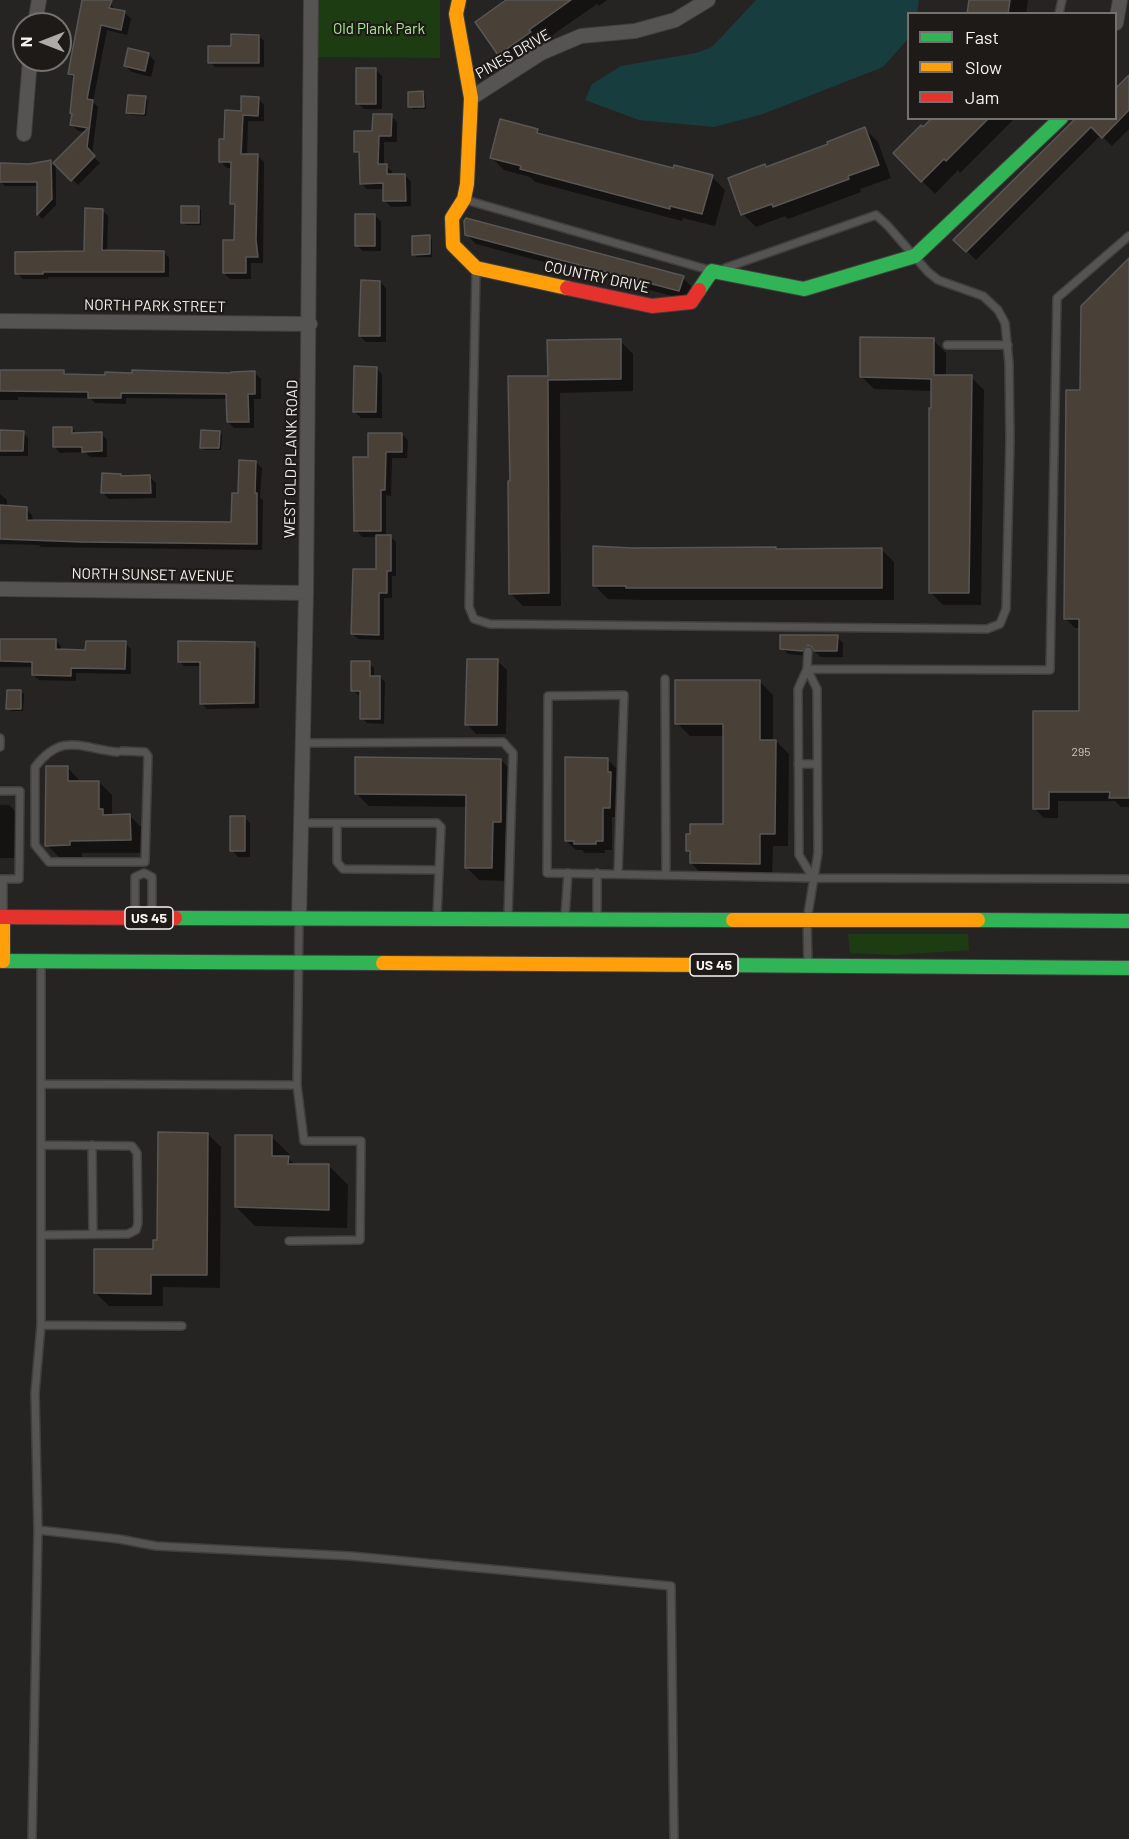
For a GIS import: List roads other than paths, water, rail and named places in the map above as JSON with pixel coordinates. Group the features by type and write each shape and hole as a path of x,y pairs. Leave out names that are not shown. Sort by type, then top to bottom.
{"main road":[{"path":"459,0 456,14 471,98 467,184 464,199 452,218 453,245 476,268"},
{"path":"712,272 804,290 915,256 1059,120"},
{"name":"COUNTRY DRIVE","path":"476,268 652,306 692,302 712,272"},
{"path":"1,962 2,917"},
{"name":"US 45","path":"2,917 1129,921"},
{"name":"US 45","path":"1,962 1128,967"}],"street":[{"name":"WEST OLD PLANK ROAD","path":"299,919 310,324 311,0"},
{"name":"PINES DRIVE","path":"471,98 541,53 581,36 635,31 675,20 708,0"},
{"path":"1117,17 1120,0"},
{"path":"24,134 29,72"},
{"name":"NORTH PARK STREET","path":"0,321 310,324"},
{"name":"NORTH SUNSET AVENUE","path":"0,589 306,593"}],"lane":[{"path":"464,199 712,272 876,215 938,280 983,296 998,309 1005,323 1008,345 1010,440 1006,609 1000,624 987,629 808,631 490,624 474,619 470,607 476,268"},
{"path":"807,669 1050,670 1057,298 1129,236"},
{"path":"947,345 1008,345"},
{"path":"808,651 807,669 798,689 799,855 813,878"},
{"path":"807,669 817,689 818,853 807,920 808,966"},
{"path":"665,679 666,874"},
{"path":"618,873 624,695 548,696 547,873 813,878 1129,879"},
{"path":"0,738 0,747"},
{"path":"303,743 503,742 513,753 508,919"},
{"path":"144,873 145,862 148,756 145,752 94,749 79,744 60,745 41,759 34,767 34,845 49,862 145,862"},
{"path":"798,765 817,764"},
{"path":"0,791 20,791 19,879 2,879 2,917"},
{"path":"301,823 437,823 441,827 437,919"},
{"path":"337,823 337,862 343,869 439,870"},
{"path":"144,873 152,877 152,907 145,916 135,908 135,877 144,873"},
{"path":"565,920 568,873"},
{"path":"597,873 597,920"},
{"path":"289,1242 360,1240 361,1141 304,1141 297,1084 299,919"},
{"path":"32,1839 38,1530 35,1393 41,1325 41,962"},
{"path":"41,1084 297,1084"},
{"path":"41,1145 132,1146 137,1153 138,1223 136,1230 128,1234 41,1235"},
{"path":"92,1145 93,1234"},
{"path":"41,1325 182,1326"},
{"path":"38,1530 119,1539 156,1546 351,1556 671,1586 674,1839"}],"water":[{"path":"756,0 919,0 917,12 907,12 907,40 883,67 763,114 714,127 639,120 585,100 592,84 621,66 696,53 712,47"}],"park label":[{"name":"Old Plank Park","path":"379,29"}]}
